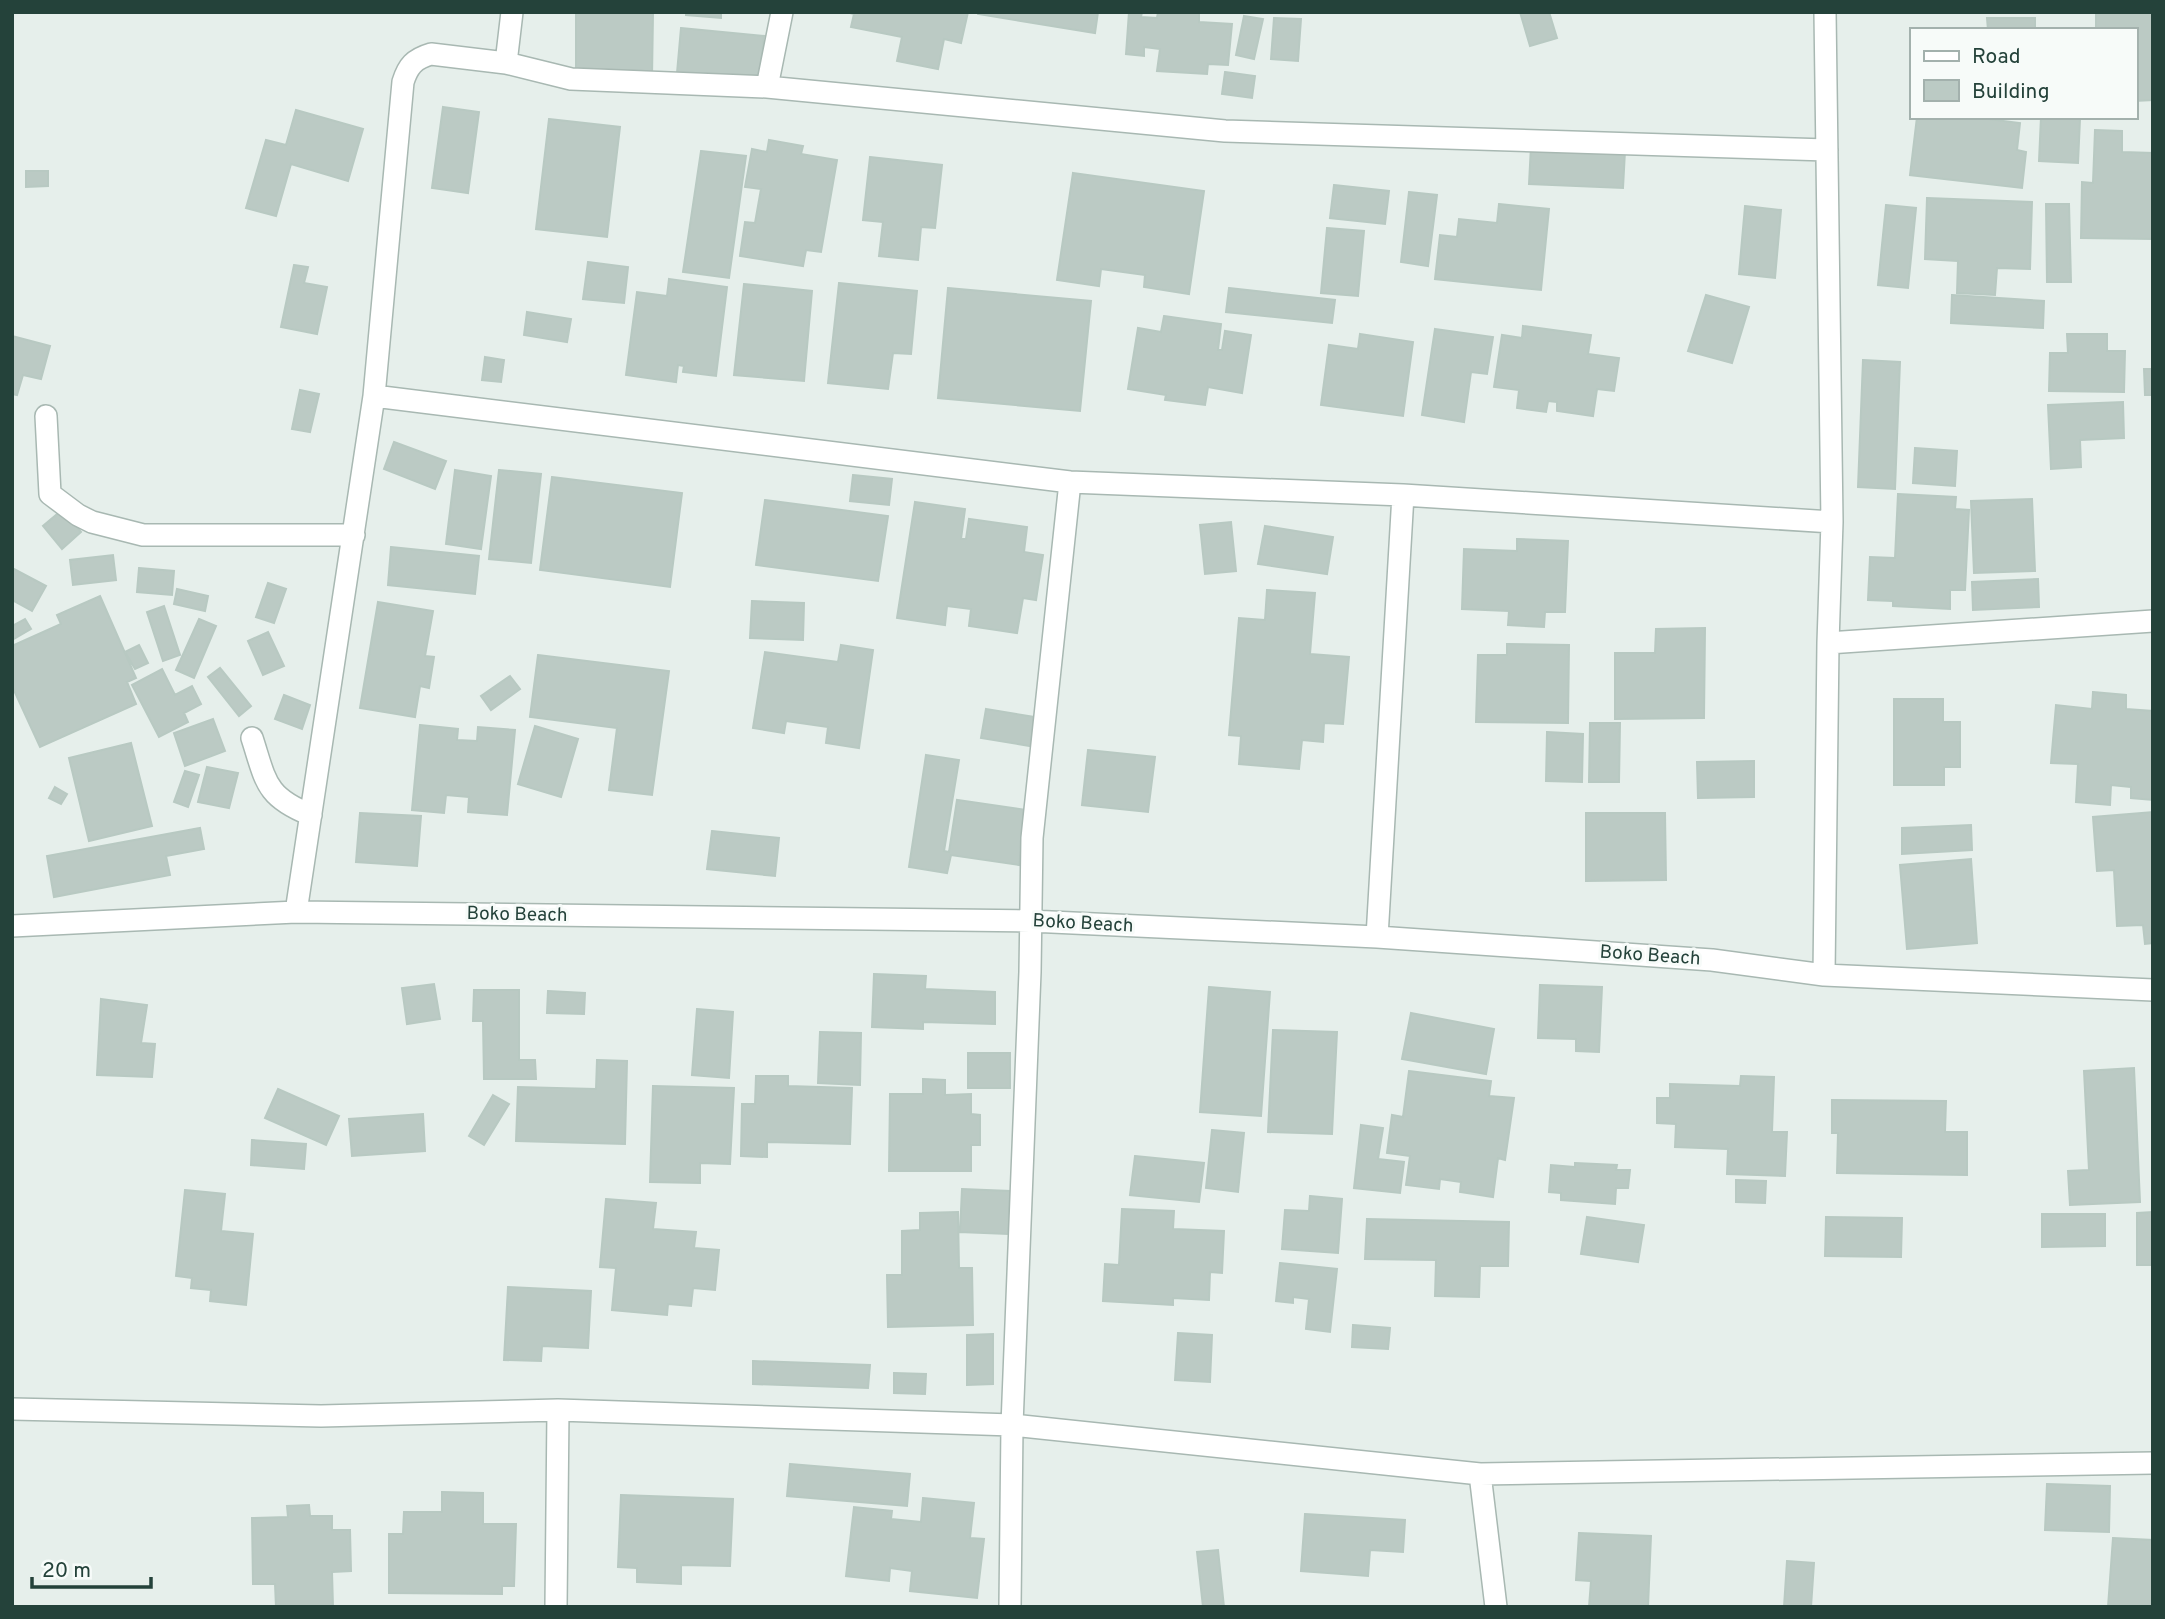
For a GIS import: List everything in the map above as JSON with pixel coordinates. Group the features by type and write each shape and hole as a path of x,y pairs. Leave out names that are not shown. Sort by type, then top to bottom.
{"street":[{"path":"506,63 512,12"},
{"path":"767,87 782,12"},
{"path":"1824,975 1832,522 1825,12"},
{"path":"296,912 374,396 403,82 414,61 431,54 506,63 572,79 767,87 1225,131 1827,149"},
{"path":"374,396 1070,482 1403,495 1832,522"},
{"path":"46,416 50,494 92,522 143,535 354,535"},
{"path":"1010,1607 1012,1424 1030,972 1032,838 1070,482"},
{"path":"1377,937 1403,495"},
{"path":"1828,643 2153,621"},
{"path":"252,738 267,785 291,807 311,815"},
{"name":"Boko Beach","path":"12,926 296,912 1030,921 1377,937 1712,960 1824,975 2153,990"},
{"path":"12,1409 321,1416 558,1410 1012,1424 1480,1474 2153,1463"},
{"path":"556,1607 558,1410"},
{"path":"1480,1474 1496,1607"}],"building":[{"path":"686,12 721,12 721,18 686,15"},
{"path":"846,12 968,12 961,43 944,39 938,69 897,61 902,37 851,27 854,14"},
{"path":"978,12 1098,12 1095,33"},
{"path":"1129,12 1142,12 1141,17 1157,18 1158,12 1199,12 1199,22 1232,24 1228,65 1208,64 1207,74 1157,71 1160,49 1144,47 1144,56 1126,54"},
{"path":"1520,12 1549,12 1557,38 1530,46"},
{"path":"2096,12 2153,12 2153,100 2137,101 2137,28 2096,28"},
{"path":"576,13 653,13 652,77 576,77"},
{"path":"1244,16 1263,19 1254,59 1236,55"},
{"path":"1274,18 1301,19 1298,61 1271,59"},
{"path":"1987,18 2035,18 2035,28 1988,28"},
{"path":"681,28 764,36 759,81 677,73"},
{"path":"1225,72 1255,76 1252,98 1222,94"},
{"path":"443,107 479,112 468,193 432,188"},
{"path":"296,110 363,129 348,181 291,164 276,216 246,208 266,140 286,145"},
{"path":"549,119 620,127 607,237 536,229"},
{"path":"1917,119 1988,119 2020,123 2017,150 2026,152 2022,188 1910,175"},
{"path":"2041,119 2080,119 2078,163 2039,161"},
{"path":"2095,130 2122,131 2122,152 2153,153 2153,239 2081,238 2082,182 2093,183"},
{"path":"769,140 803,146 801,154 837,160 821,252 806,250 803,266 740,256 745,222 755,223 761,189 745,187 752,149 767,152"},
{"path":"1531,146 1625,151 1623,188 1529,184"},
{"path":"701,151 746,156 729,278 683,272"},
{"path":"870,157 942,165 935,228 921,227 918,260 879,256 883,222 863,220"},
{"path":"26,171 48,171 48,186 26,187"},
{"path":"1073,173 1204,191 1189,294 1144,287 1145,275 1101,269 1099,286 1057,280"},
{"path":"1334,185 1389,191 1385,224 1330,218"},
{"path":"1409,192 1437,195 1428,266 1401,262"},
{"path":"1927,198 2032,202 2030,269 1997,268 1995,295 1957,293 1958,261 1925,259"},
{"path":"1499,204 1549,209 1541,290 1435,279 1440,235 1457,237 1459,219 1497,223"},
{"path":"2046,204 2069,204 2071,282 2047,282"},
{"path":"1886,205 1916,208 1908,288 1878,285"},
{"path":"1745,206 1781,210 1775,278 1739,274"},
{"path":"1327,228 1364,231 1358,296 1321,293"},
{"path":"588,262 628,267 624,303 583,299"},
{"path":"294,265 308,267 304,283 327,287 317,334 281,327"},
{"path":"669,279 727,287 716,376 683,372 684,366 678,365 676,382 626,375 637,292 667,296"},
{"path":"839,283 917,291 911,354 893,353 888,389 828,383"},
{"path":"744,284 812,291 804,381 734,375"},
{"path":"948,288 1091,301 1080,411 938,398"},
{"path":"1229,288 1335,300 1332,323 1226,312"},
{"path":"1706,295 1749,307 1732,363 1688,351"},
{"path":"1952,295 2044,301 2043,328 1951,323"},
{"path":"527,312 571,319 567,342 524,335"},
{"path":"1164,316 1221,324 1218,350 1222,350 1225,331 1251,335 1242,393 1208,387 1205,405 1165,400 1166,395 1128,389 1138,328 1161,332"},
{"path":"1523,326 1591,335 1588,354 1619,358 1614,391 1597,389 1593,416 1557,411 1557,402 1548,401 1546,412 1517,408 1519,390 1494,387 1502,335 1522,338"},
{"path":"1435,329 1493,337 1487,374 1471,372 1464,422 1422,415"},
{"path":"1360,334 1413,342 1403,416 1321,405 1329,345 1358,349"},
{"path":"2067,334 2107,334 2107,351 2125,351 2124,392 2049,391 2050,353 2068,353"},
{"path":"12,336 50,346 41,379 23,375 17,395 12,394"},
{"path":"485,357 504,360 501,382 482,380"},
{"path":"1863,360 1900,362 1895,489 1858,487"},
{"path":"2144,369 2153,369 2153,395 2145,395"},
{"path":"300,390 319,394 310,432 292,429"},
{"path":"2123,402 2124,438 2080,440 2081,467 2051,469 2048,405"},
{"path":"394,442 446,461 435,489 384,469"},
{"path":"1915,448 1957,451 1955,486 1913,483"},
{"path":"455,470 491,476 481,549 446,544"},
{"path":"499,470 541,474 531,563 489,559"},
{"path":"853,475 892,479 889,505 850,501"},
{"path":"552,477 682,493 670,587 540,570"},
{"path":"1898,494 1956,497 1955,509 1969,510 1965,590 1950,590 1950,609 1893,606 1893,601 1868,600 1870,557 1895,558"},
{"path":"2032,499 2035,571 1974,573 1971,501"},
{"path":"765,500 888,516 878,581 756,565"},
{"path":"915,502 965,509 961,539 966,539 969,519 1027,527 1024,552 1043,555 1036,600 1023,598 1017,633 969,626 971,609 947,606 945,625 897,618"},
{"path":"62,510 81,532 62,549 43,526"},
{"path":"1231,522 1236,571 1205,574 1200,525"},
{"path":"1265,526 1333,537 1327,574 1258,564"},
{"path":"1517,539 1568,541 1565,612 1545,612 1544,627 1508,625 1509,611 1462,609 1464,549 1517,551"},
{"path":"391,547 479,556 475,594 388,585"},
{"path":"113,555 116,580 73,585 70,560"},
{"path":"12,568 46,586 32,611 12,600"},
{"path":"139,568 174,571 172,595 137,592"},
{"path":"2038,579 2039,607 1973,610 1972,582"},
{"path":"268,583 286,589 274,623 256,617"},
{"path":"177,589 208,596 205,611 174,604"},
{"path":"1267,590 1315,593 1310,654 1349,657 1343,724 1324,723 1323,742 1302,740 1299,769 1239,764 1241,736 1229,735 1239,618 1265,620"},
{"path":"100,596 136,678 127,682 136,704 40,747 12,686 12,646 61,624 57,615"},
{"path":"752,601 804,603 803,640 750,638"},
{"path":"378,602 433,611 425,656 434,657 429,688 420,686 415,717 360,708"},
{"path":"164,606 180,655 163,661 147,612"},
{"path":"25,619 31,629 12,640 12,626"},
{"path":"199,619 216,626 194,678 176,670"},
{"path":"1705,628 1704,718 1615,719 1615,653 1655,653 1656,629"},
{"path":"268,632 284,666 263,675 248,641"},
{"path":"1507,644 1569,645 1568,723 1476,722 1478,655 1507,655"},
{"path":"139,645 148,663 135,669 125,652"},
{"path":"841,645 873,650 859,748 826,743 828,727 786,721 784,733 753,728 765,652 838,662"},
{"path":"538,655 669,671 652,795 609,790 617,728 530,717"},
{"path":"220,668 251,706 239,716 208,677"},
{"path":"162,669 175,695 192,686 201,704 184,713 188,722 159,737 132,685"},
{"path":"510,676 520,689 491,710 481,696"},
{"path":"2093,692 2126,695 2126,709 2153,711 2153,800 2131,798 2131,787 2111,785 2110,805 2076,802 2078,764 2051,763 2056,705 2092,709"},
{"path":"284,695 310,705 302,729 275,719"},
{"path":"1894,699 1943,699 1943,722 1960,722 1960,767 1944,767 1944,785 1894,785"},
{"path":"986,709 1035,717 1030,746 981,738"},
{"path":"213,719 225,751 185,766 174,733"},
{"path":"1590,723 1620,723 1619,782 1589,782"},
{"path":"420,725 458,729 457,740 477,741 478,727 515,730 507,815 468,812 469,797 446,795 444,813 412,810"},
{"path":"535,726 578,739 561,797 518,784"},
{"path":"1547,732 1583,734 1582,782 1546,781"},
{"path":"131,743 152,826 89,841 69,758"},
{"path":"1088,750 1155,757 1148,812 1082,805"},
{"path":"926,755 959,760 944,851 949,852 957,800 1027,810 1019,865 951,855 947,873 909,867"},
{"path":"1754,761 1754,797 1698,798 1697,762"},
{"path":"207,767 238,773 229,808 198,802"},
{"path":"185,771 199,775 188,807 174,802"},
{"path":"55,787 67,794 61,804 49,798"},
{"path":"2153,812 2153,943 2145,944 2143,925 2117,926 2114,870 2097,871 2093,817"},
{"path":"360,813 421,816 417,866 356,862"},
{"path":"1586,813 1665,813 1666,880 1586,881"},
{"path":"1971,825 1972,850 1902,854 1902,828"},
{"path":"200,828 204,849 166,856 170,875 54,897 47,856"},
{"path":"712,831 779,838 775,876 707,869"},
{"path":"1971,859 1977,943 1907,949 1900,865"},
{"path":"874,974 926,976 925,989 995,992 995,1024 923,1022 923,1029 872,1027"},
{"path":"434,984 440,1019 407,1024 402,988"},
{"path":"1540,985 1602,987 1599,1052 1576,1051 1576,1039 1538,1038"},
{"path":"1209,987 1270,992 1261,1116 1200,1112"},
{"path":"474,990 519,990 519,1060 535,1060 536,1079 484,1079 483,1021 473,1021"},
{"path":"548,991 585,993 584,1014 547,1013"},
{"path":"101,999 147,1005 141,1043 155,1044 152,1077 97,1075"},
{"path":"697,1009 733,1012 729,1078 692,1075"},
{"path":"1411,1013 1494,1029 1486,1074 1402,1059"},
{"path":"1273,1030 1337,1032 1332,1134 1268,1132"},
{"path":"820,1032 861,1033 860,1085 818,1083"},
{"path":"968,1053 1010,1053 1010,1088 968,1088"},
{"path":"597,1060 627,1061 625,1144 516,1141 518,1087 596,1089"},
{"path":"2134,1068 2140,1202 2070,1205 2068,1171 2089,1170 2084,1071"},
{"path":"1409,1071 1491,1081 1489,1096 1514,1098 1505,1160 1498,1158 1493,1197 1460,1192 1461,1182 1440,1179 1439,1189 1406,1185 1410,1156 1387,1153 1392,1115 1403,1117"},
{"path":"756,1076 788,1076 788,1086 852,1088 850,1144 767,1142 767,1157 741,1156 742,1104 755,1104"},
{"path":"1741,1076 1774,1077 1772,1132 1787,1132 1785,1176 1727,1174 1728,1149 1675,1147 1676,1124 1657,1123 1657,1098 1670,1098 1670,1084 1740,1086"},
{"path":"923,1079 945,1080 945,1095 971,1094 971,1114 980,1115 980,1145 971,1145 971,1171 889,1171 890,1094 923,1094"},
{"path":"653,1086 734,1088 730,1164 700,1163 700,1183 650,1182"},
{"path":"278,1089 339,1116 326,1145 265,1118"},
{"path":"493,1095 509,1104 484,1145 469,1136"},
{"path":"1832,1100 1946,1101 1945,1132 1967,1132 1967,1175 1837,1173 1838,1133 1832,1133"},
{"path":"423,1114 425,1151 352,1156 349,1119"},
{"path":"1361,1125 1383,1128 1378,1159 1404,1162 1400,1193 1354,1188"},
{"path":"1212,1130 1244,1133 1238,1192 1206,1188"},
{"path":"252,1140 306,1144 304,1169 251,1165"},
{"path":"1135,1156 1204,1163 1199,1202 1130,1195"},
{"path":"1575,1163 1617,1165 1616,1170 1630,1170 1628,1188 1616,1188 1615,1204 1561,1200 1561,1193 1549,1192 1551,1165 1575,1167"},
{"path":"1736,1180 1766,1181 1765,1203 1736,1202"},
{"path":"962,1189 1010,1191 1008,1234 960,1232"},
{"path":"185,1190 225,1194 221,1231 253,1234 246,1305 210,1301 211,1290 191,1288 192,1278 176,1276"},
{"path":"1310,1196 1342,1199 1338,1253 1282,1249 1285,1210 1309,1211"},
{"path":"606,1199 656,1203 653,1229 696,1232 694,1248 719,1250 715,1290 693,1288 691,1306 668,1304 667,1315 612,1310 616,1268 600,1267"},
{"path":"1122,1209 1174,1211 1173,1229 1224,1231 1222,1273 1210,1272 1209,1300 1173,1298 1173,1305 1103,1301 1105,1264 1119,1265"},
{"path":"958,1212 959,1268 972,1268 973,1325 888,1327 887,1275 902,1275 902,1231 920,1230 920,1213"},
{"path":"2153,1212 2153,1265 2137,1265 2137,1213"},
{"path":"2042,1214 2105,1214 2105,1246 2042,1247"},
{"path":"1587,1217 1644,1225 1638,1262 1581,1254"},
{"path":"1826,1217 1902,1218 1901,1257 1825,1256"},
{"path":"1367,1219 1509,1222 1508,1266 1480,1266 1479,1297 1435,1296 1436,1260 1365,1259"},
{"path":"1280,1263 1337,1269 1330,1332 1306,1329 1309,1299 1293,1297 1293,1303 1276,1301"},
{"path":"508,1287 591,1291 588,1348 542,1346 541,1361 504,1360"},
{"path":"1353,1325 1390,1328 1388,1349 1352,1347"},
{"path":"1178,1333 1212,1335 1210,1382 1175,1380"},
{"path":"993,1334 993,1384 967,1385 967,1335"},
{"path":"753,1361 870,1365 868,1388 753,1384"},
{"path":"894,1373 926,1374 925,1394 894,1393"},
{"path":"790,1464 910,1474 907,1506 787,1496"},
{"path":"2047,1484 2110,1486 2109,1532 2045,1530"},
{"path":"442,1492 483,1493 483,1524 516,1524 514,1586 502,1586 502,1594 389,1593 389,1534 403,1534 404,1512 442,1512"},
{"path":"621,1495 733,1499 730,1566 681,1565 681,1584 637,1582 637,1568 618,1567"},
{"path":"923,1498 974,1503 970,1538 984,1539 977,1598 910,1591 912,1571 890,1568 889,1581 846,1576 854,1507 892,1511 891,1519 921,1522"},
{"path":"309,1505 310,1516 332,1516 332,1530 350,1530 351,1571 332,1572 333,1607 276,1607 275,1584 253,1584 252,1518 288,1517 287,1506"},
{"path":"1305,1514 1405,1520 1403,1552 1370,1550 1368,1576 1301,1571"},
{"path":"1579,1533 1651,1536 1648,1607 1589,1607 1591,1581 1576,1580"},
{"path":"2113,1538 2153,1540 2153,1607 2108,1607"},
{"path":"1218,1550 1224,1607 1203,1607 1197,1552"},
{"path":"1787,1561 1814,1563 1811,1607 1784,1607"}]}
